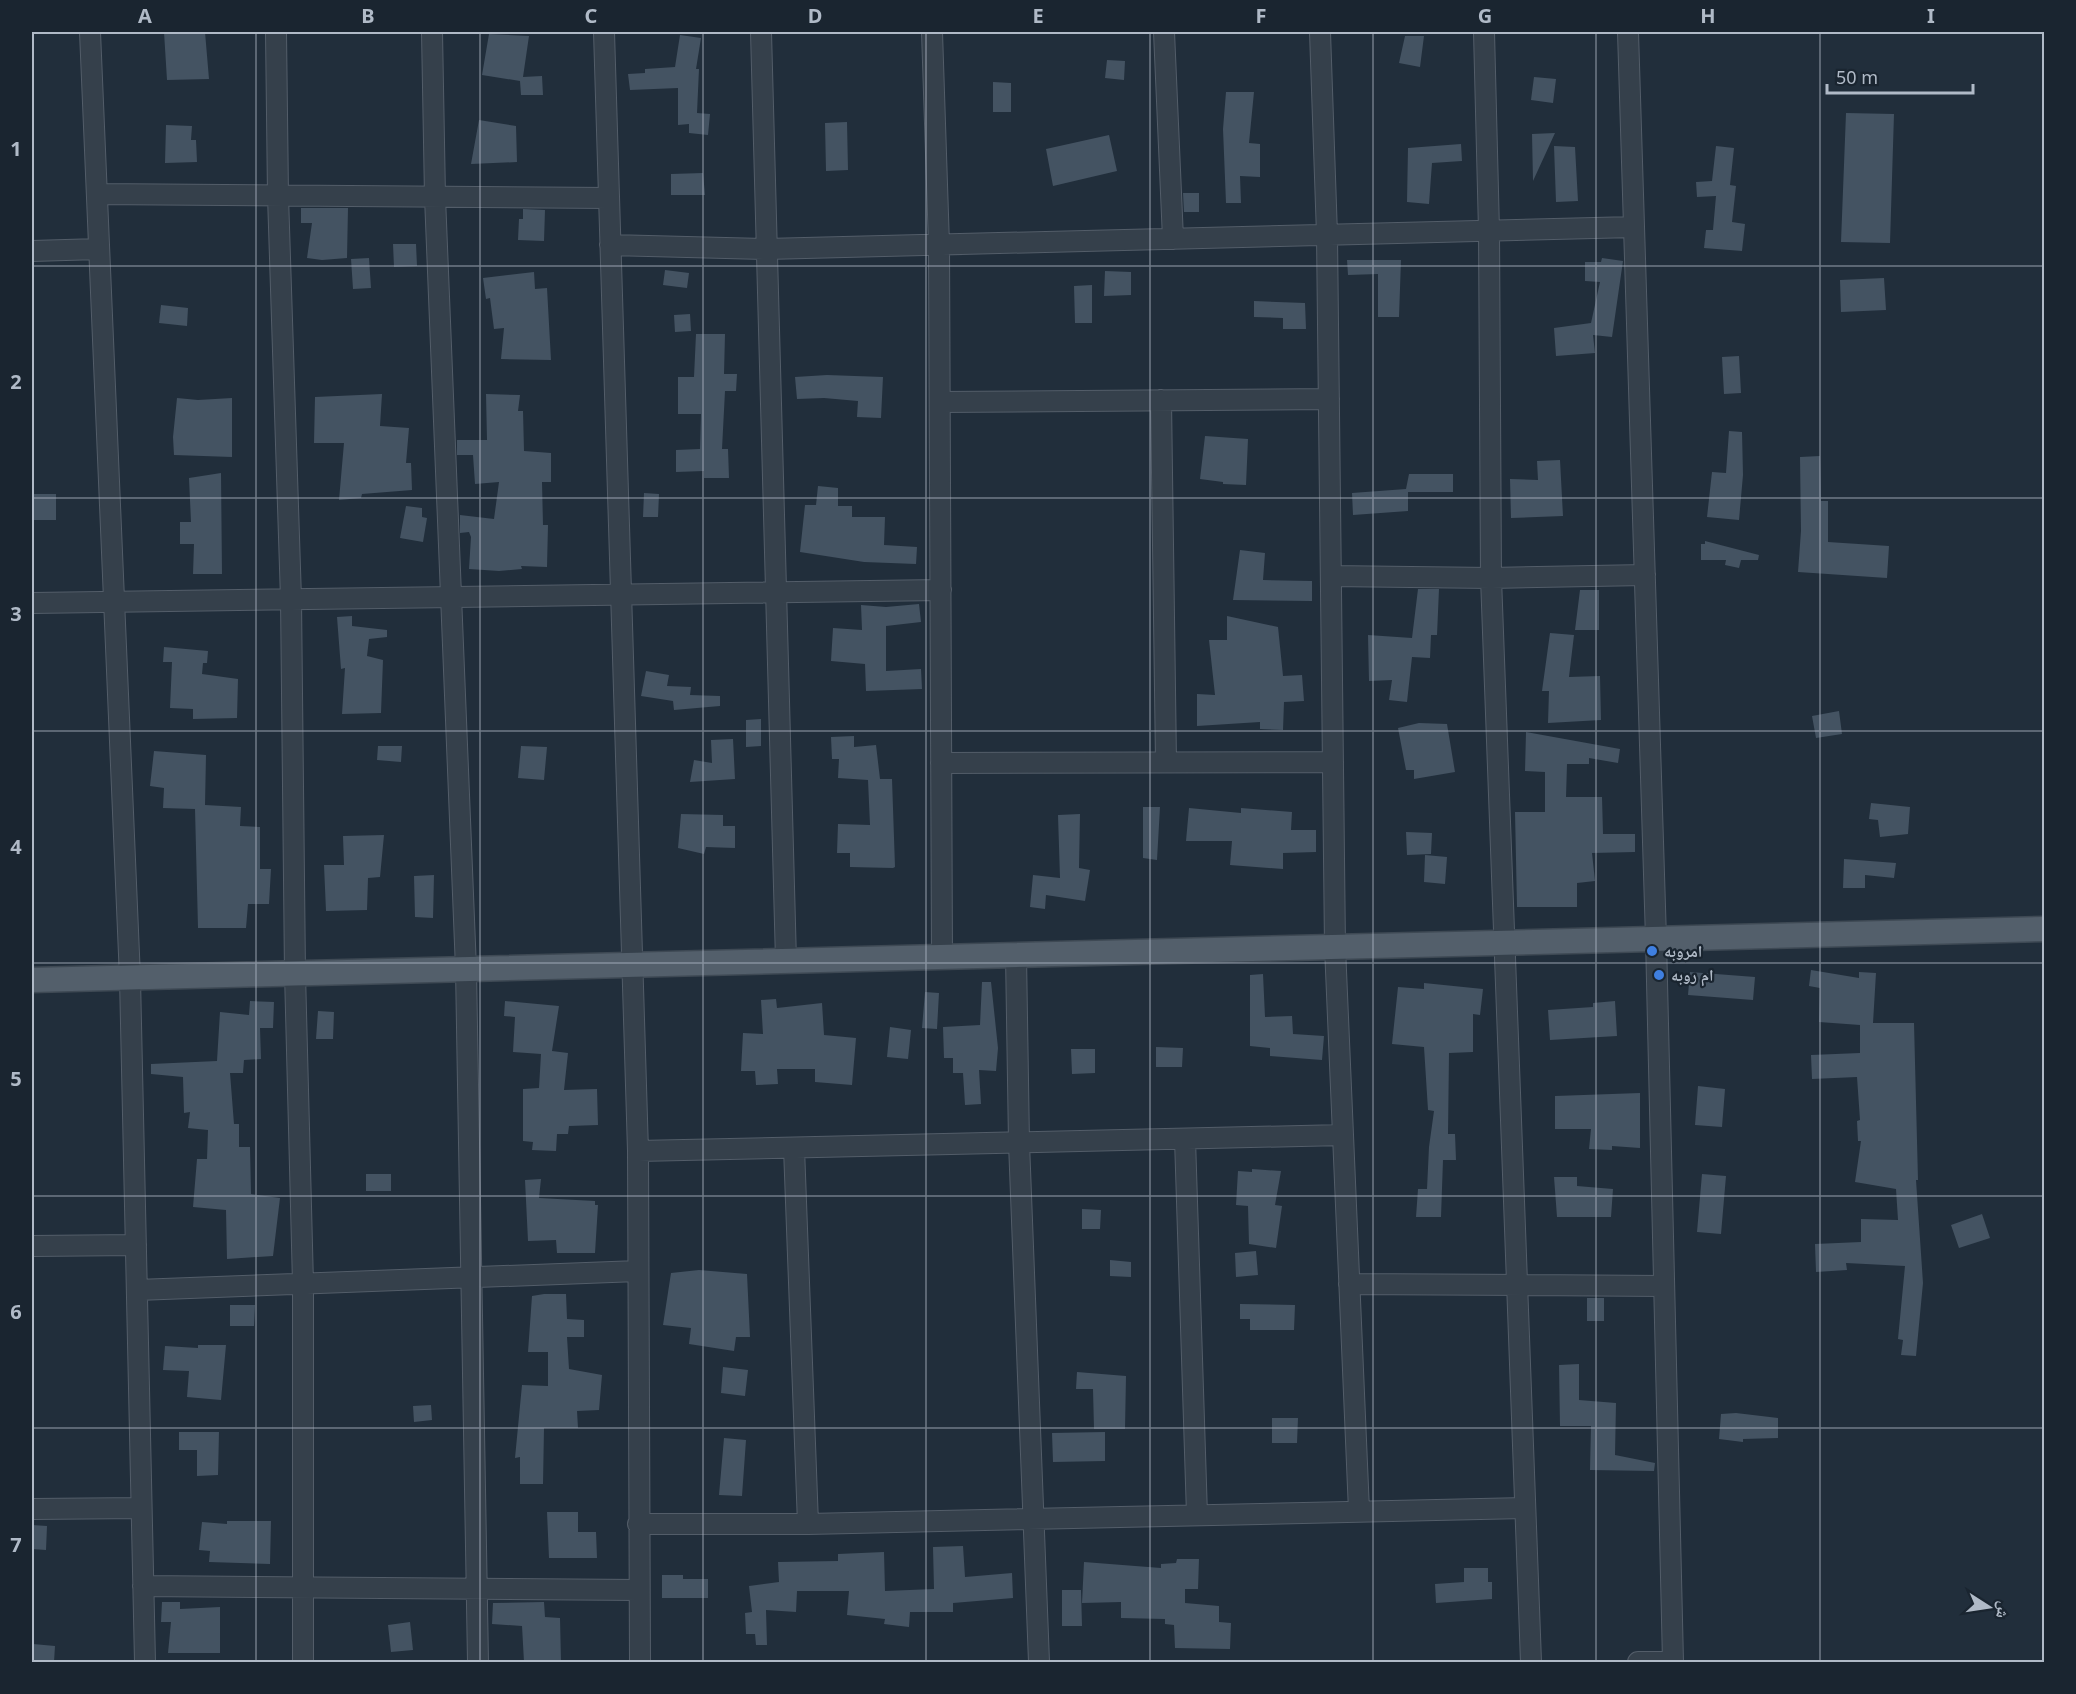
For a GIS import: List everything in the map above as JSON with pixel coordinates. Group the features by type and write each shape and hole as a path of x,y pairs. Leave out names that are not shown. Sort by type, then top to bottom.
{"main road":[{"path":"32,980 2044,929"}],"street":[{"path":"90,32 130,978 145,1662"},
{"path":"276,32 278,196 291,599 295,974 303,1284 301,1587 303,1662"},
{"path":"432,32 435,197 453,597 466,969 478,1662"},
{"path":"604,32 638,1151 640,1662"},
{"path":"761,32 786,961"},
{"path":"932,32 939,245 942,957"},
{"path":"1164,32 1173,239"},
{"path":"1320,32 1328,235 1335,947 1359,1511"},
{"path":"1484,32 1489,231 1491,578 1531,1662"},
{"path":"1628,32 1656,939 1673,1662 1638,1662"},
{"path":"97,194 609,198"},
{"path":"610,245 766,249 1634,227"},
{"path":"32,251 99,249"},
{"path":"940,402 1329,399"},
{"path":"1161,400 1166,762"},
{"path":"1331,576 1491,578 1645,575"},
{"path":"32,603 941,590"},
{"path":"941,763 1332,762"},
{"path":"1016,955 1019,1143 1039,1662"},
{"path":"638,1151 1342,1135"},
{"path":"1185,1139 1197,1515"},
{"path":"794,1148 808,1524"},
{"path":"32,1246 136,1245"},
{"path":"137,1290 638,1271"},
{"path":"1349,1284 1664,1286"},
{"path":"32,1509 141,1508"},
{"path":"638,1524 808,1524 1525,1508"},
{"path":"143,1586 639,1590"}],"building":[{"path":"164,32 205,32 209,79 167,80"},
{"path":"489,34 529,36 523,77 542,76 543,95 521,95 520,81 482,75"},
{"path":"680,35 701,38 696,69 699,69 697,113 710,114 708,135 689,133 689,124 678,125 678,88 630,90 628,74 645,73 645,69 675,67"},
{"path":"1405,36 1424,36 1420,67 1399,63"},
{"path":"1107,60 1125,61 1124,80 1105,78"},
{"path":"1534,77 1556,79 1553,103 1531,100"},
{"path":"993,82 1011,83 1011,112 993,112"},
{"path":"1226,92 1254,92 1249,143 1260,144 1260,177 1240,176 1241,203 1226,203 1223,129"},
{"path":"1846,113 1894,114 1890,243 1841,242"},
{"path":"479,120 516,126 517,162 471,164"},
{"path":"847,122 848,170 826,171 825,123"},
{"path":"166,125 192,126 191,140 196,140 197,162 165,163"},
{"path":"1555,133 1533,181 1532,134"},
{"path":"1109,135 1117,171 1053,186 1046,149"},
{"path":"1461,144 1462,161 1432,163 1429,204 1407,202 1408,148"},
{"path":"1554,146 1575,147 1578,201 1556,202"},
{"path":"1716,146 1734,148 1730,185 1736,186 1732,222 1745,224 1742,251 1704,248 1706,230 1713,230 1716,196 1697,197 1696,182 1712,181"},
{"path":"703,173 705,195 671,195 671,174"},
{"path":"1183,193 1199,193 1199,212 1184,212"},
{"path":"301,208 348,208 347,258 322,260 307,258 312,223 301,223"},
{"path":"523,209 545,210 544,241 518,240 519,219 523,219"},
{"path":"393,244 416,244 417,266 394,267"},
{"path":"369,258 371,288 353,289 351,259"},
{"path":"1602,258 1623,261 1612,337 1593,335 1595,353 1556,356 1554,328 1591,323 1600,282 1585,281 1585,262 1601,262"},
{"path":"1347,260 1401,260 1399,317 1378,317 1378,274 1348,275"},
{"path":"665,270 689,273 687,288 663,285"},
{"path":"1105,271 1131,272 1131,295 1104,296"},
{"path":"534,272 535,289 547,288 551,360 501,359 504,328 494,329 490,298 486,299 483,278"},
{"path":"1884,278 1886,310 1841,312 1840,280"},
{"path":"1092,285 1092,323 1075,323 1074,286"},
{"path":"1254,301 1305,303 1306,329 1283,329 1283,318 1254,317"},
{"path":"161,305 188,308 187,326 159,323"},
{"path":"690,314 691,331 675,332 674,315"},
{"path":"696,334 725,334 724,374 737,374 736,391 725,391 722,449 728,449 729,478 704,478 704,471 676,472 676,450 700,449 701,414 678,414 678,377 694,377"},
{"path":"1739,356 1741,393 1724,394 1722,357"},
{"path":"827,375 883,377 881,418 857,417 858,401 824,398 797,399 795,377"},
{"path":"382,394 380,426 409,428 406,463 411,463 412,490 362,494 361,498 339,500 344,443 314,443 315,397"},
{"path":"486,394 520,395 518,411 523,411 524,451 551,453 551,482 542,482 543,525 548,525 547,567 521,566 522,569 499,571 469,569 471,537 469,532 460,533 460,515 494,519 499,482 475,484 473,455 457,455 457,440 487,440"},
{"path":"177,398 198,400 232,398 232,457 174,455 173,437"},
{"path":"1729,431 1742,432 1743,475 1739,520 1707,517 1712,472 1726,473"},
{"path":"1205,436 1248,439 1246,485 1223,484 1223,482 1200,479"},
{"path":"1820,456 1821,501 1828,501 1828,542 1889,546 1887,578 1798,572 1801,531 1800,457"},
{"path":"1560,460 1563,516 1511,518 1510,479 1538,480 1537,461"},
{"path":"221,473 222,574 193,574 194,544 180,544 180,522 191,522 189,478"},
{"path":"1409,474 1453,474 1453,492 1408,492 1408,511 1353,515 1352,493 1406,489"},
{"path":"818,486 838,488 838,506 852,506 852,517 885,517 884,545 917,547 916,564 864,562 800,552 805,505 816,505"},
{"path":"644,493 659,494 658,517 643,517"},
{"path":"32,494 56,494 56,520 32,520"},
{"path":"406,506 422,508 422,517 427,518 423,542 400,538"},
{"path":"1705,541 1759,555 1758,560 1741,560 1739,568 1725,565 1726,560 1701,560 1701,544 1705,544"},
{"path":"1240,550 1265,553 1263,580 1312,581 1312,601 1233,600"},
{"path":"1418,589 1439,589 1437,635 1431,635 1430,658 1412,657 1407,702 1389,700 1392,680 1369,681 1368,635 1412,638"},
{"path":"1580,590 1599,590 1599,630 1575,630"},
{"path":"919,604 921,622 886,626 886,671 921,669 922,689 866,691 865,664 831,661 833,628 862,630 861,605 886,607"},
{"path":"352,616 352,626 387,630 387,637 369,639 367,656 383,660 381,713 342,714 345,668 341,669 337,617"},
{"path":"1227,616 1278,627 1283,676 1302,675 1304,701 1284,702 1283,730 1260,729 1260,722 1197,726 1197,694 1215,695 1209,640 1227,640"},
{"path":"1550,633 1574,635 1569,677 1600,676 1601,720 1548,723 1549,691 1542,691"},
{"path":"164,647 208,651 207,663 203,663 202,674 238,679 237,718 193,719 193,709 170,708 172,662 163,662"},
{"path":"646,671 669,675 667,686 691,687 690,695 720,696 720,706 674,710 673,701 641,696"},
{"path":"1839,711 1842,734 1816,738 1812,716"},
{"path":"761,719 761,746 746,747 746,720"},
{"path":"1419,723 1447,724 1455,772 1414,779 1414,770 1406,770 1398,728"},
{"path":"1526,732 1620,749 1618,763 1589,758 1589,764 1567,764 1566,797 1602,797 1603,834 1635,834 1635,852 1592,853 1595,881 1577,883 1577,907 1517,907 1515,812 1545,812 1545,772 1525,771"},
{"path":"854,736 854,747 876,745 880,779 892,779 895,867 893,868 850,867 850,853 837,853 838,824 870,825 868,780 838,778 839,759 832,759 831,737"},
{"path":"733,739 735,779 690,782 694,760 712,763 711,740"},
{"path":"378,746 402,746 401,762 377,760"},
{"path":"521,746 547,747 544,780 518,778"},
{"path":"154,751 206,755 205,805 241,807 240,826 260,827 260,869 271,869 269,904 248,904 246,928 198,928 195,809 163,808 164,788 150,786"},
{"path":"1871,803 1910,807 1908,834 1880,837 1878,820 1869,819"},
{"path":"1143,807 1160,807 1157,860 1143,858"},
{"path":"1189,808 1241,813 1241,808 1292,812 1291,830 1316,830 1316,852 1283,853 1283,869 1230,865 1232,841 1186,841"},
{"path":"681,814 723,815 723,826 735,826 735,848 706,847 704,854 678,848"},
{"path":"1080,814 1079,868 1090,870 1085,901 1046,895 1045,909 1030,907 1033,875 1060,878 1058,815"},
{"path":"1406,832 1432,833 1431,854 1407,855"},
{"path":"384,835 380,877 368,878 367,910 326,911 324,865 344,865 343,836"},
{"path":"1425,855 1447,857 1445,884 1424,882"},
{"path":"1844,859 1896,863 1894,878 1865,875 1865,888 1843,888"},
{"path":"434,875 433,918 415,917 414,876"},
{"path":"1811,970 1859,978 1859,972 1876,973 1873,1023 1914,1023 1918,1180 1916,1180 1923,1283 1916,1356 1901,1355 1903,1340 1898,1339 1905,1266 1846,1263 1847,1270 1816,1272 1815,1244 1861,1242 1861,1219 1898,1220 1896,1189 1855,1182 1861,1141 1858,1141 1857,1121 1860,1120 1857,1077 1812,1079 1811,1055 1860,1053 1860,1025 1819,1022 1820,988 1809,986"},
{"path":"1690,972 1755,977 1753,1000 1688,995"},
{"path":"1263,974 1265,1017 1292,1016 1293,1034 1324,1036 1322,1060 1270,1056 1270,1048 1250,1046 1250,975"},
{"path":"982,982 991,982 998,1048 996,1071 979,1070 981,1104 965,1105 963,1073 953,1073 953,1058 944,1058 943,1027 980,1025"},
{"path":"1424,983 1483,989 1480,1015 1473,1014 1473,1052 1449,1053 1448,1134 1455,1134 1456,1160 1443,1160 1441,1217 1416,1217 1418,1189 1427,1189 1434,1111 1428,1110 1424,1047 1392,1044 1398,987 1424,989"},
{"path":"925,992 939,993 937,1029 922,1028"},
{"path":"776,999 777,1008 822,1003 824,1035 856,1038 852,1085 815,1082 815,1069 777,1069 778,1084 756,1085 755,1071 741,1071 743,1033 763,1034 761,1000"},
{"path":"250,1001 274,1002 273,1028 260,1028 261,1059 244,1060 243,1073 230,1073 234,1124 239,1124 239,1147 250,1147 251,1194 280,1198 273,1256 227,1259 226,1210 193,1207 197,1159 207,1159 208,1130 188,1128 190,1112 184,1113 183,1077 151,1074 151,1064 217,1061 220,1012 249,1015"},
{"path":"505,1001 559,1006 552,1051 568,1053 564,1090 597,1089 598,1125 569,1126 568,1134 557,1134 556,1151 532,1150 533,1142 523,1141 523,1089 539,1088 541,1054 513,1052 515,1017 504,1016"},
{"path":"1615,1001 1617,1036 1550,1040 1548,1010 1593,1007 1593,1003"},
{"path":"318,1011 334,1012 333,1039 316,1039"},
{"path":"890,1027 911,1030 908,1059 887,1057"},
{"path":"1156,1047 1183,1048 1182,1067 1156,1067"},
{"path":"1071,1049 1095,1049 1095,1073 1072,1074"},
{"path":"1698,1086 1725,1089 1722,1127 1695,1125"},
{"path":"1640,1093 1640,1148 1612,1146 1612,1150 1589,1149 1591,1129 1555,1129 1555,1096"},
{"path":"1252,1169 1281,1171 1275,1205 1282,1206 1276,1248 1249,1244 1248,1206 1236,1205 1238,1171 1252,1172"},
{"path":"366,1174 391,1174 391,1191 366,1191"},
{"path":"1702,1174 1726,1176 1721,1234 1697,1232"},
{"path":"1554,1177 1577,1177 1577,1186 1613,1189 1611,1217 1557,1217"},
{"path":"541,1179 539,1198 595,1201 595,1205 598,1205 595,1253 557,1253 556,1240 528,1241 525,1180"},
{"path":"1082,1209 1101,1210 1100,1229 1082,1229"},
{"path":"1982,1214 1990,1238 1959,1248 1951,1225"},
{"path":"1256,1251 1258,1275 1236,1277 1235,1253"},
{"path":"1110,1260 1131,1262 1131,1277 1110,1276"},
{"path":"699,1270 747,1274 750,1337 736,1337 734,1351 689,1344 691,1328 663,1325 671,1273"},
{"path":"566,1294 567,1319 584,1320 584,1337 567,1337 569,1369 602,1375 599,1410 577,1411 578,1428 544,1428 543,1484 520,1484 520,1457 515,1458 522,1385 548,1386 548,1352 528,1352 532,1296"},
{"path":"1587,1298 1604,1298 1604,1321 1587,1321"},
{"path":"1240,1304 1295,1305 1294,1330 1250,1330 1250,1319 1240,1319"},
{"path":"230,1305 255,1305 254,1326 230,1326"},
{"path":"198,1345 226,1345 221,1400 187,1397 189,1371 163,1370 165,1346 198,1348"},
{"path":"1579,1364 1579,1400 1616,1403 1615,1455 1655,1463 1654,1471 1590,1470 1591,1426 1560,1426 1559,1365"},
{"path":"723,1367 748,1370 745,1396 721,1393"},
{"path":"1077,1372 1126,1376 1125,1429 1094,1429 1093,1389 1076,1389"},
{"path":"431,1405 432,1420 414,1422 413,1406"},
{"path":"1736,1413 1778,1418 1778,1438 1743,1439 1743,1442 1719,1439 1721,1414"},
{"path":"1272,1418 1298,1418 1297,1443 1272,1443"},
{"path":"179,1432 219,1432 218,1475 197,1476 197,1450 179,1450"},
{"path":"1105,1432 1105,1461 1053,1462 1052,1433"},
{"path":"724,1438 746,1440 742,1496 719,1495"},
{"path":"547,1512 578,1512 578,1532 596,1532 597,1558 549,1558"},
{"path":"227,1521 271,1521 270,1564 209,1562 210,1551 199,1550 202,1522 227,1524"},
{"path":"32,1525 47,1526 46,1550 32,1549"},
{"path":"963,1546 965,1577 1012,1573 1013,1598 953,1603 953,1612 910,1612 909,1627 884,1624 885,1619 847,1615 849,1591 797,1591 796,1612 766,1610 767,1645 756,1645 755,1634 746,1634 745,1613 752,1612 749,1586 779,1582 778,1562 838,1561 838,1554 884,1552 885,1591 934,1589 933,1547"},
{"path":"1177,1559 1199,1559 1198,1589 1185,1589 1185,1603 1219,1606 1219,1622 1231,1623 1230,1649 1175,1648 1174,1625 1165,1624 1165,1619 1121,1618 1121,1602 1082,1603 1084,1562 1161,1568 1161,1564 1176,1563"},
{"path":"1464,1568 1488,1568 1488,1582 1492,1582 1492,1599 1436,1603 1435,1584 1464,1582"},
{"path":"662,1575 683,1575 683,1579 708,1579 708,1598 662,1598"},
{"path":"1062,1590 1081,1590 1082,1626 1062,1626"},
{"path":"162,1602 180,1602 180,1609 220,1607 220,1653 168,1653 171,1622 161,1622"},
{"path":"544,1602 545,1617 560,1618 561,1662 524,1662 522,1626 492,1624 493,1603"},
{"path":"410,1622 413,1650 391,1652 388,1625"},
{"path":"33,1644 55,1646 54,1662 32,1662"}],"place":[{"name":"امروبه","path":"1652,951"},
{"name":"ام روبه","path":"1659,975"}]}
